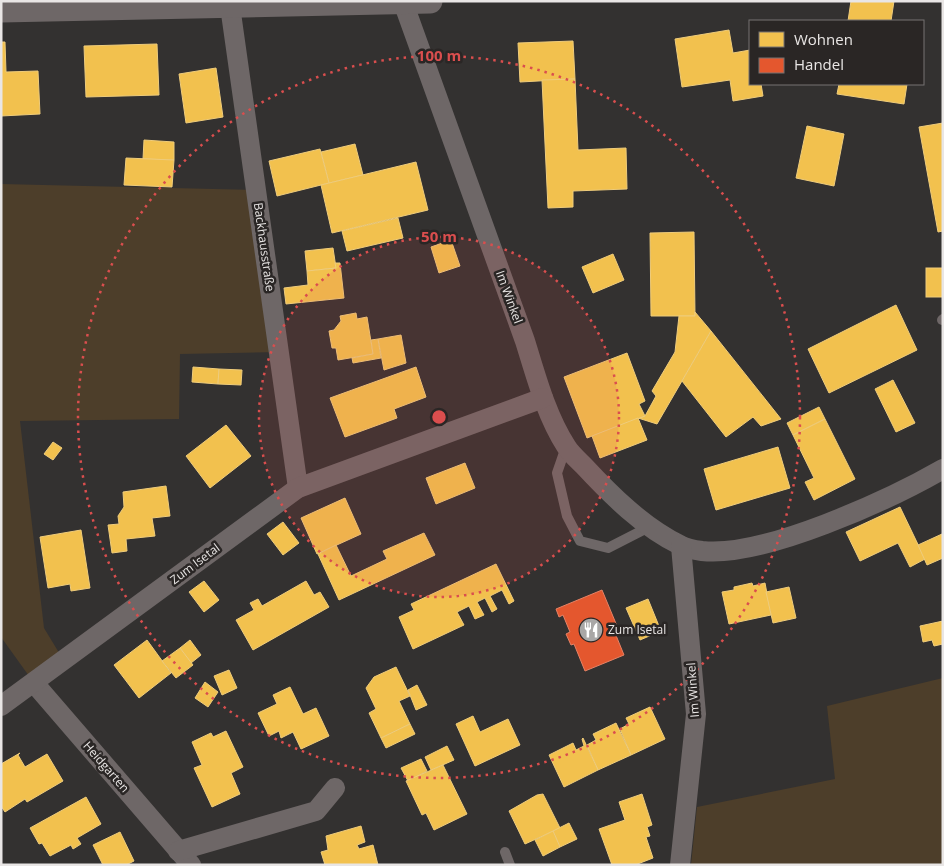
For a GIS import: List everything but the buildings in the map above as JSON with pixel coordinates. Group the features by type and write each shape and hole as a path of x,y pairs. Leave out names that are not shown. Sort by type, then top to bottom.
{"street":[{"path":"1,10 123,5 230,6 430,1"},
{"name":"Im Winkel","path":"403,2 525,341 543,398 566,447 604,486 652,526 681,546 702,551 749,548 804,530 907,490 943,469"},
{"name":"Backhausstraße","path":"230,6 298,488"},
{"name":"Zum Isetal","path":"1,706 298,488 543,398"},
{"name":"Im Winkel","path":"680,865 696,714 681,546"},
{"name":"Heidgarten","path":"34,683 185,858 316,811 336,788"}],"lane":[{"path":"566,447 557,473 568,516 580,541 608,548 652,526"},
{"path":"505,852 510,865"}],"shaded area":[{"path":"1,184 256,190 278,352 180,354 179,419 20,421 44,628 64,661 34,683 1,637"},
{"path":"943,678 943,865 691,865 697,807 835,779 827,706"}],"place":[{"name":"Zum Isetal","path":"591,630"}]}
